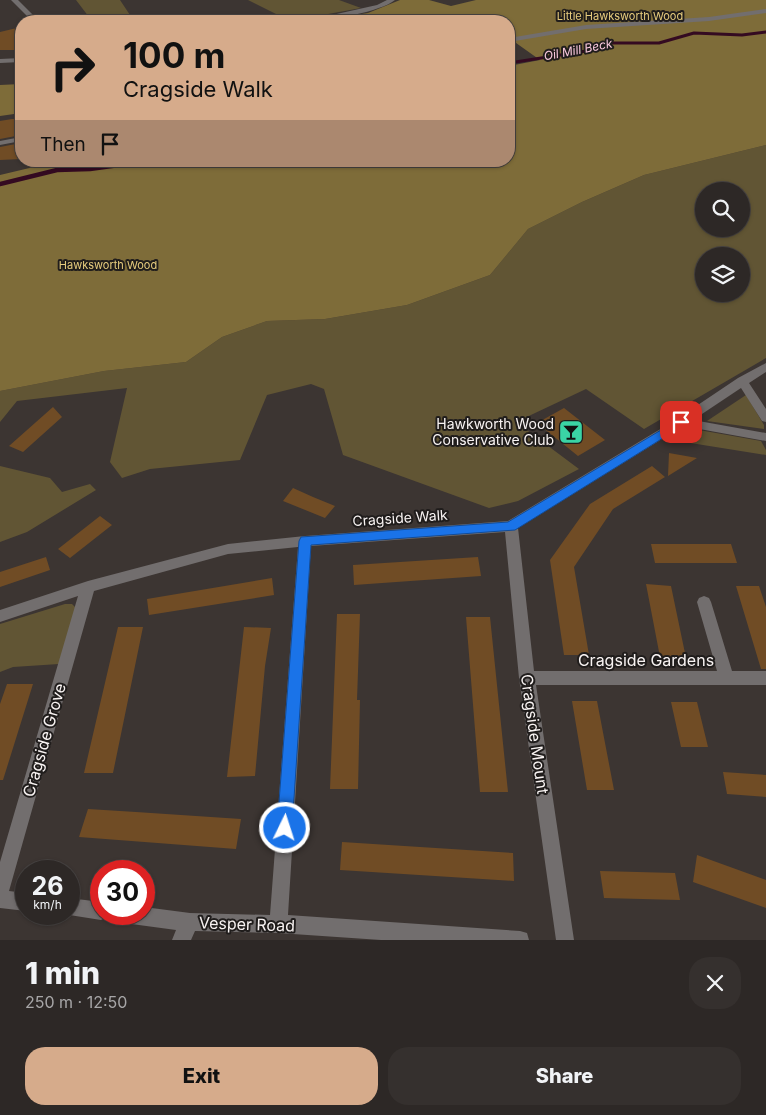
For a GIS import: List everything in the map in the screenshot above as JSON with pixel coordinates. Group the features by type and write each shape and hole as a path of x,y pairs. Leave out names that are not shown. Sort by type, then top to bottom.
{"street":[{"path":"14,0 30,15"},
{"path":"338,15 378,7 392,0"},
{"path":"515,39 586,28 710,19 766,11"},
{"path":"0,61 15,60"},
{"path":"0,143 15,140"},
{"name":"Cragside Walk","path":"0,616 88,587 228,549 305,541 510,526 681,422 742,380 766,367"},
{"path":"742,380 766,418"},
{"path":"681,422 766,437"},
{"name":"Cragside Mount","path":"510,526 527,678 565,940"},
{"path":"278,924 305,541"},
{"name":"Cragside Grove","path":"0,892 88,587"},
{"path":"704,602 726,678"},
{"name":"Cragside Gardens","path":"527,678 766,678"},
{"path":"0,899 15,901"},
{"name":"Vesper Road","path":"155,918 190,922 278,924 520,940"},
{"path":"181,940 190,922"}],"shaded area":[{"path":"76,0 120,0 130,15 87,15"},
{"path":"248,0 339,0 361,8 323,15 278,15"},
{"path":"766,145 766,358 644,429 586,389 516,422 579,469 518,501 489,508 343,455 324,389 311,384 267,395 240,460 150,469 122,478 110,462 127,388 17,401 0,422 0,391 104,371 186,362 222,337 267,321 325,319 407,305 490,275 528,229 582,202 644,175"},
{"path":"746,395 764,425 764,429 707,421"},
{"path":"699,430 761,441 766,450 766,455 678,441 690,433"},
{"path":"0,466 50,478 62,492 90,484 96,490 27,532 0,542"},
{"path":"65,604 72,604 76,608 59,664 13,667 0,672 0,624"}],"green space":[{"name":"Hawksworth Wood","path":"400,0 429,0 451,6 476,0 766,0 766,145 644,175 582,202 528,229 490,275 407,305 325,319 267,321 222,337 186,362 104,371 0,391 0,175 34,167 515,167 515,65 540,60 515,42 515,15 355,15 368,13"},
{"path":"15,84 15,114 0,116 0,85"}],"building":[{"path":"15,28 15,50 0,50 0,32"},
{"path":"15,119 15,136 0,139 0,121"},
{"path":"15,144 15,159 0,160 0,147"},
{"path":"53,407 62,417 23,452 9,446"},
{"name":"Hawkworth Wood Conservative Club","path":"564,408 605,440 578,456 537,423"},
{"path":"669,453 697,458 668,476"},
{"path":"652,466 665,477 613,509 574,567 589,655 564,655 550,560 590,504"},
{"path":"293,488 335,506 325,518 283,501"},
{"path":"100,516 112,525 70,558 58,549"},
{"path":"651,544 731,544 737,563 655,563"},
{"path":"46,557 50,570 0,587 0,572"},
{"path":"478,557 481,576 354,585 353,565"},
{"path":"272,578 274,595 149,615 147,599"},
{"path":"646,584 671,586 686,658 660,657"},
{"path":"736,586 759,586 766,607 766,669 761,669"},
{"path":"337,614 360,614 357,700 360,700 358,789 330,789"},
{"path":"466,617 490,617 508,792 480,792"},
{"path":"118,627 143,627 113,773 84,773"},
{"path":"244,627 271,628 265,666 255,776 227,777"},
{"path":"7,684 33,684 3,780 0,780 0,704"},
{"path":"572,701 597,701 614,790 587,790"},
{"path":"671,702 697,702 708,747 681,747"},
{"path":"723,772 766,775 766,797 727,794"},
{"path":"88,809 241,819 236,849 79,837"},
{"path":"342,842 513,853 514,881 340,870"},
{"path":"697,855 766,880 766,908 693,882"},
{"path":"600,871 675,873 680,900 604,898"}],"waterway":[{"name":"Oil Mill Beck","path":"515,62 599,49 612,43 659,43 694,33 742,35 766,32"},
{"name":"Oil Mill Beck","path":"0,184 57,170 104,167"}],"place":[{"name":"Hawkworth Wood Conservative Club","path":"571,432"}],"route":[{"path":"285,828 305,541 510,526 681,422"}],"park label":[{"name":"Little Hawksworth Wood","path":"620,16"}]}
